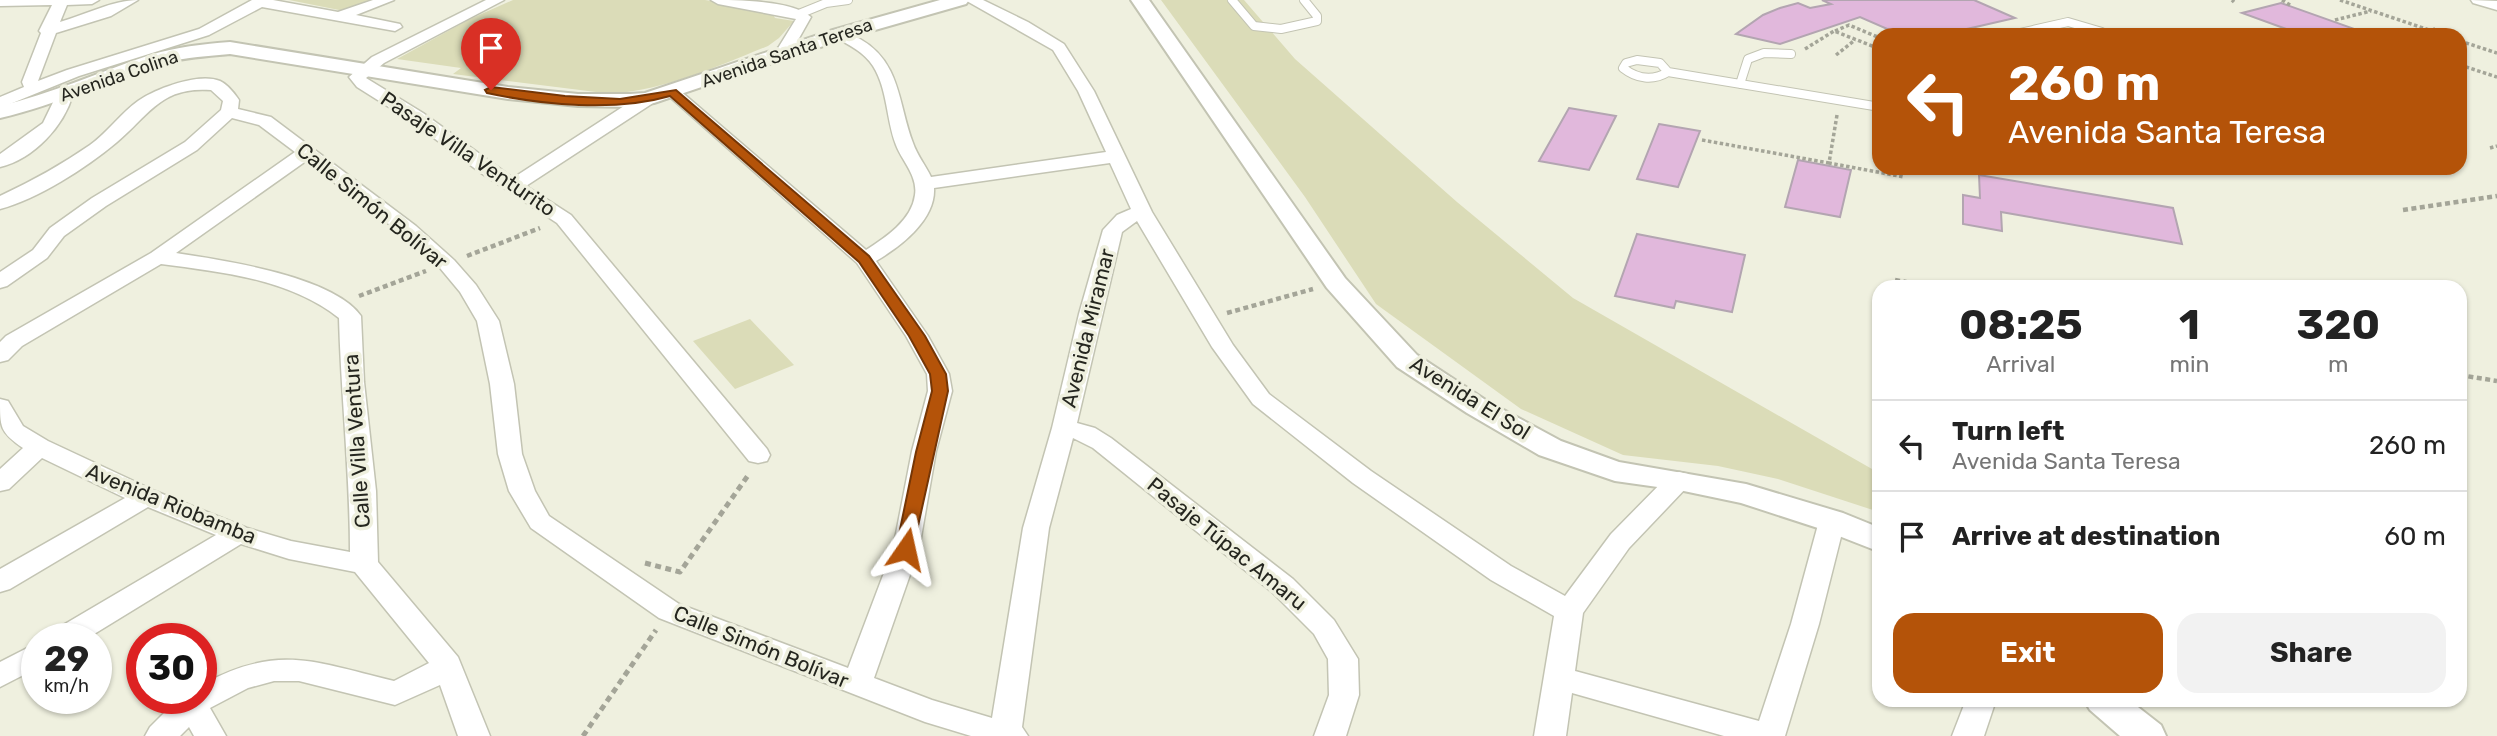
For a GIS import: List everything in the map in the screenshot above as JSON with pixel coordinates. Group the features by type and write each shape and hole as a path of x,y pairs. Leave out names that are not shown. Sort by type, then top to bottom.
{"street":[{"path":"0,2 92,0"},
{"path":"47,32 106,13 131,0"},
{"path":"337,17 387,0"},
{"name":"Pasaje Villa Venturito","path":"497,0 421,37 363,69 357,77 363,84 417,117 487,169 564,219 758,455"},
{"path":"718,0 804,17 783,53"},
{"name":"Avenida Santa Teresa","path":"363,69 565,100 620,102 648,99 840,34 960,0"},
{"path":"972,0 1023,25 1059,47 1086,91 1142,212 1223,347 1261,399 1362,477 1490,566 1569,611"},
{"name":"Avenida El Sol","path":"1140,0 1336,283 1407,361 1477,407 1550,448 1615,471 1679,480 1746,494 1832,520 1872,538"},
{"path":"2478,0 2497,6"},
{"path":"33,88 30,82 61,1"},
{"path":"0,103 73,73 204,32 262,1 395,27"},
{"path":"840,34 872,55 890,82 906,152 924,184 920,209 897,238 883,250 864,259"},
{"name":"Avenida Colina","path":"0,113 65,94 129,68 193,51 230,48 260,51 363,69"},
{"path":"0,203 57,176 111,138 142,106 173,89 202,83 216,85 231,100 229,112 191,146 99,202 57,232 40,254 0,282"},
{"path":"672,92 864,259 917,336 938,374 940,391 924,452 906,549 856,685"},
{"path":"0,162 43,135 55,121 65,94"},
{"path":"515,185 648,99"},
{"name":"Calle Simón Bolívar","path":"229,112 265,121 409,230 447,264 469,289 488,321 502,384 510,454 522,491 540,522 669,611 856,685 925,710 1008,735"},
{"path":"0,355 14,341 158,257 305,153"},
{"path":"924,184 1118,156"},
{"name":"Avenida Miramar","path":"1008,735 1022,608 1036,528 1064,428 1090,314 1113,230 1124,219 1142,212"},
{"name":"Calle Villa Ventura","path":"158,257 263,275 338,304 351,316 352,382 363,491 364,564"},
{"name":"Avenida Riobamba","path":"0,406 13,432 39,447 146,496 238,534 289,550 364,564"},
{"name":"Pasaje Túpac Amaru","path":"1064,428 1086,433 1102,443 1283,586 1324,627 1343,659 1344,695 1330,736"},
{"path":"0,483 39,447"},
{"path":"1550,736 1569,611 1620,541 1679,480"},
{"path":"0,582 146,496"},
{"path":"1558,678 1769,736 1805,624 1832,520"},
{"path":"90,623 238,534"},
{"path":"364,564 448,665 474,736"},
{"path":"0,676 21,664"},
{"path":"217,690 240,678 274,670 299,670 395,693 448,665"},
{"path":"1968,736 1978,707"},
{"path":"2112,707 2147,736"},
{"path":"161,736 182,714"},
{"path":"198,714 210,736"}],"lane":[{"path":"799,14 826,4 848,0"},
{"path":"1232,0 1254,26 1281,29 1317,20 1317,16 1304,0"},
{"path":"2042,28 2068,22 2092,28"},
{"path":"1740,84 1748,59 1755,54 1791,54"},
{"path":"1668,72 1665,66 1653,61 1637,60 1623,65 1631,74 1646,78 1661,77 1668,72 1872,106"}],"path":[{"path":"2282,0 2290,5"},
{"path":"2340,0 2422,28"},
{"path":"2334,20 2372,11"},
{"path":"1791,54 1802,51 1849,25 1872,35"},
{"path":"1834,31 1872,46"},
{"path":"1836,55 1856,39"},
{"path":"1867,44 1872,42"},
{"path":"2467,43 2497,53"},
{"path":"2467,67 2497,77"},
{"path":"1829,163 1839,100"},
{"path":"1702,140 1872,171"},
{"path":"2490,148 2497,146"},
{"path":"1893,175 1904,177"},
{"path":"2403,210 2497,196"},
{"path":"1206,318 1336,283"},
{"path":"2467,376 2497,380"},
{"path":"611,569 625,558 680,572 747,477 758,455"},
{"path":"583,736 669,611"}],"green space":[{"path":"289,0 383,0 344,11"},
{"path":"513,0 705,0 771,11 775,18 794,21 768,46 730,62 672,82 612,94 453,74 461,68 397,59 470,19"},
{"path":"1161,0 1244,0 1295,59 1457,202 1573,298 1872,469 1872,510 1778,479 1718,466 1623,455 1521,409 1376,304 1305,197"},
{"path":"750,319 794,365 735,389 693,341"}],"building":[{"path":"1822,0 1974,0 2015,18 1971,28 1885,28 1860,17 1780,44 1736,34 1763,15 1780,8 1798,3 1810,8 1831,4"},
{"path":"2281,3 2352,28 2284,28 2242,13"},
{"path":"1569,108 1616,116 1589,170 1539,161"},
{"path":"1659,124 1700,131 1678,187 1637,179"},
{"path":"1798,160 1851,170 1840,217 1785,207"},
{"path":"1979,175 2173,208 2182,244 2001,212 2002,231 1963,224 1963,195 1980,198"},
{"path":"1637,234 1745,255 1732,312 1676,301 1674,308 1615,296"}],"route":[{"path":"491,90 565,100 620,102 648,99 672,92 864,259 917,336 938,374 940,391 924,452 906,549"}]}
